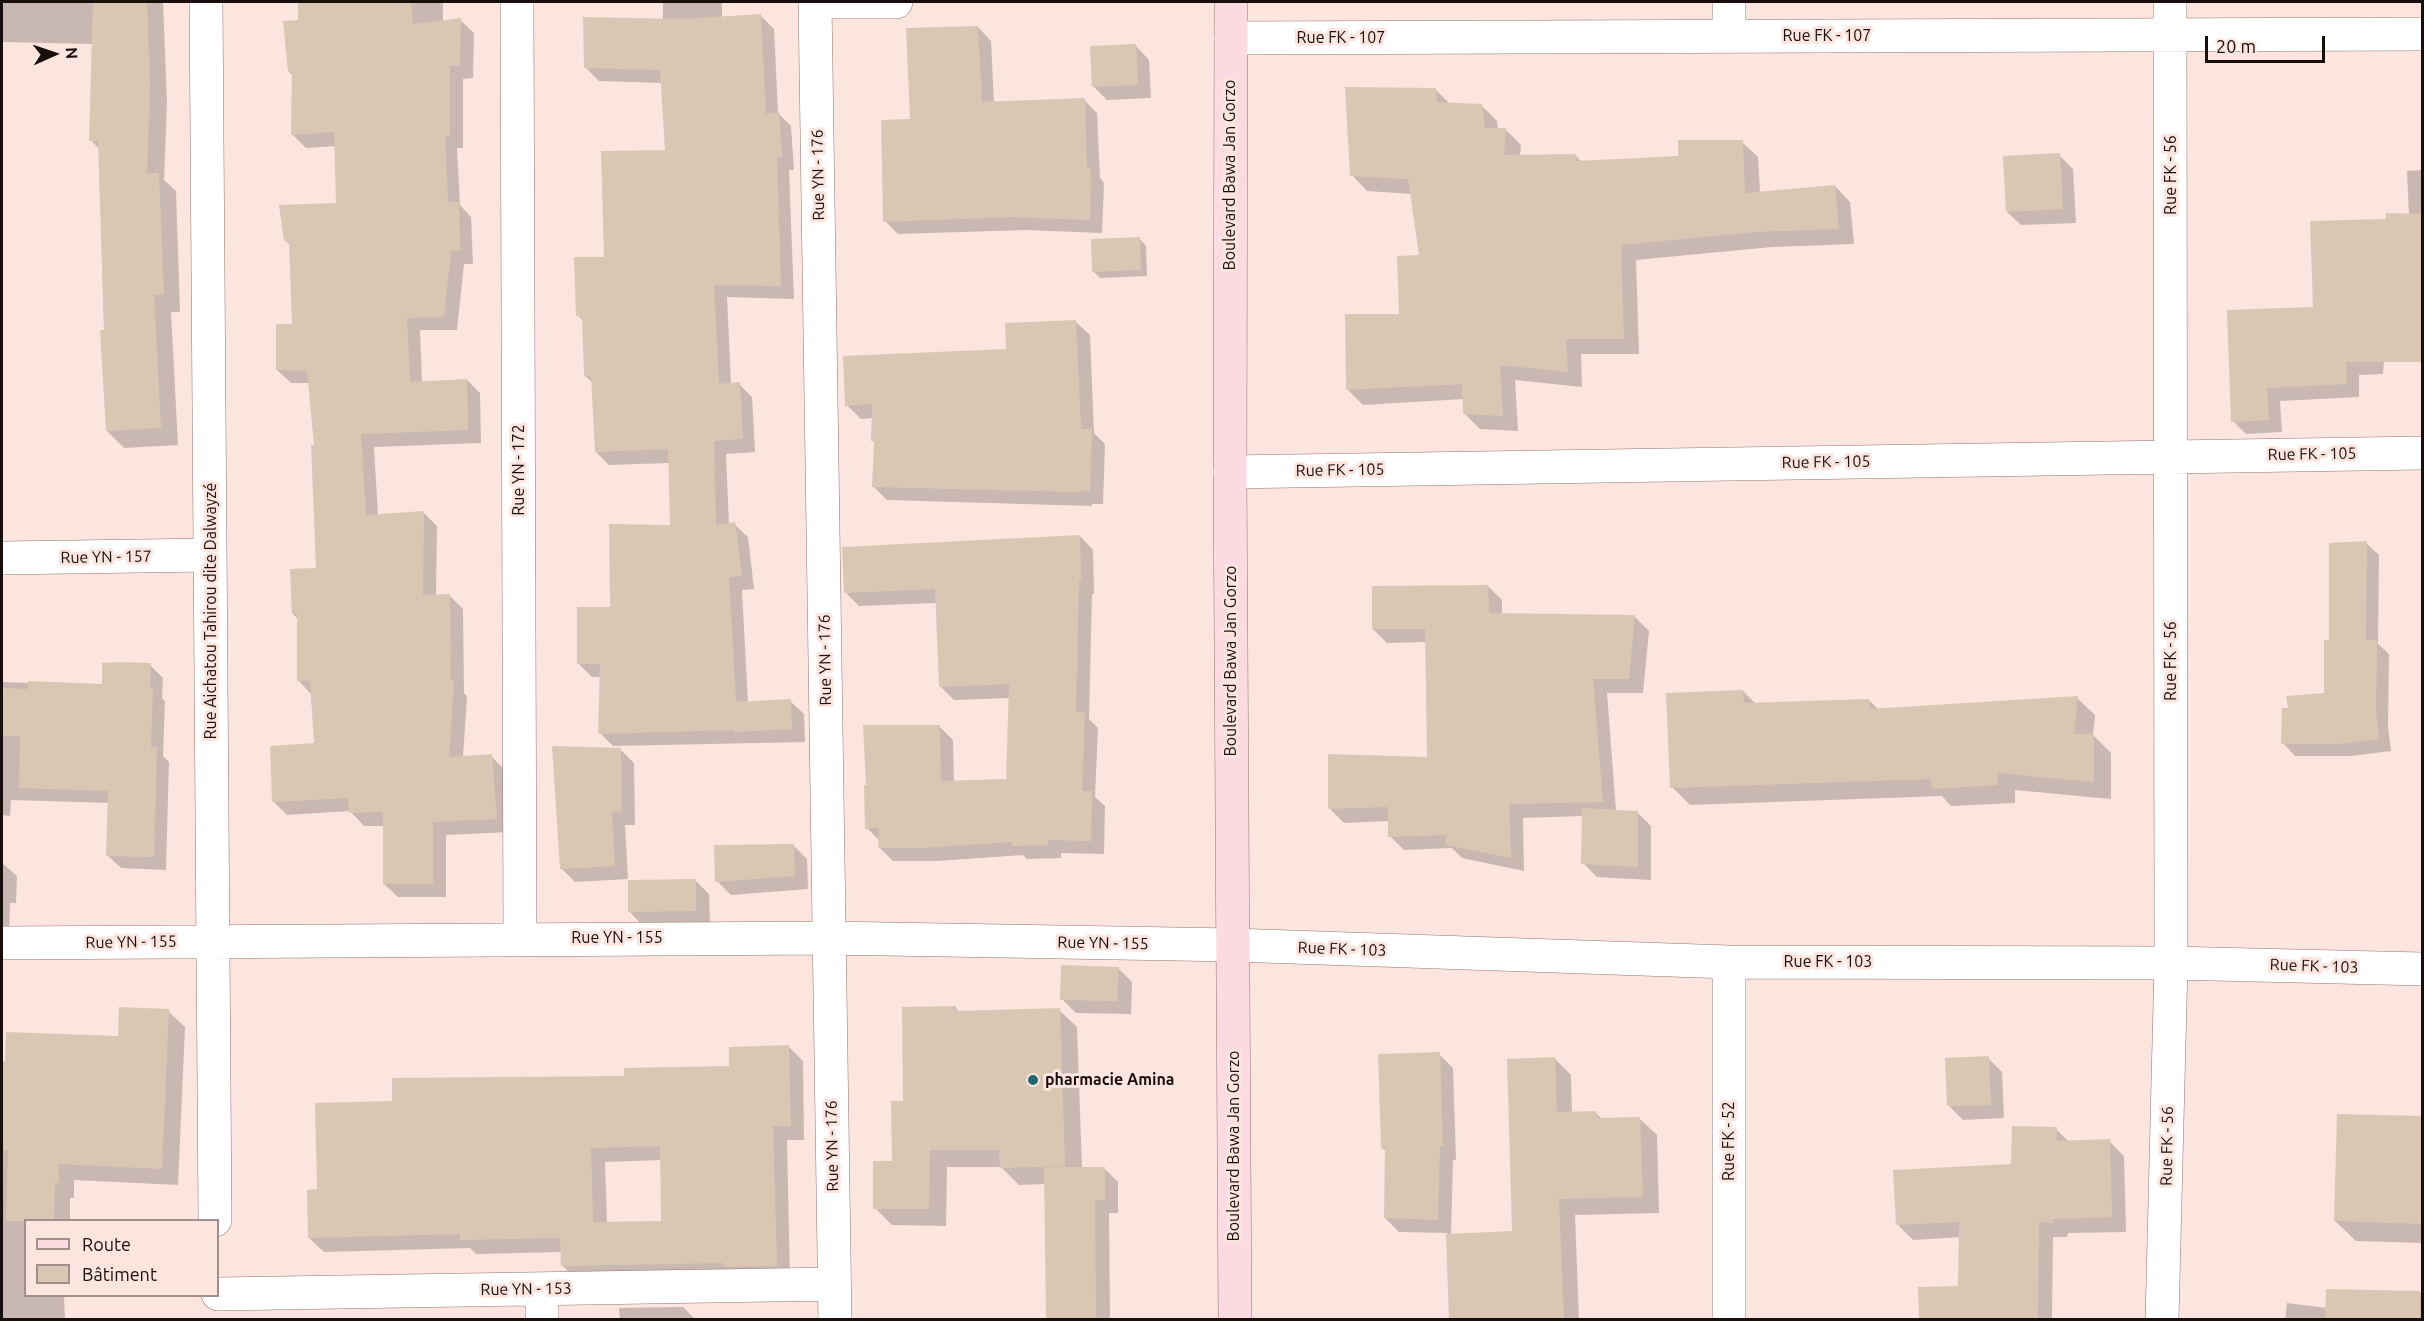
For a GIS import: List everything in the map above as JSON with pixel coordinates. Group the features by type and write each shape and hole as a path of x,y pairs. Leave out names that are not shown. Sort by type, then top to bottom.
{"main road":[{"name":"Boulevard Bawa Jan Gorzo","path":"1231,2 1230,472 1235,1320"}],"street":[{"name":"Rue Aichatou Tahirou dite Dalwayzé","path":"206,2 215,1219"},
{"name":"Rue YN - 172","path":"517,2 520,938"},
{"path":"815,2 896,2"},
{"name":"Rue YN - 176","path":"815,2 834,1320"},
{"path":"1729,2 1729,36"},
{"name":"Rue FK - 56","path":"2162,1320 2171,963 2170,2"},
{"name":"Rue FK - 107","path":"1231,38 2422,34"},
{"name":"Rue FK - 105","path":"1230,472 2422,453"},
{"name":"Rue YN - 157","path":"2,558 210,555"},
{"name":"Rue YN - 155","path":"2,943 520,938 829,938 1233,945"},
{"name":"Rue FK - 103","path":"1233,945 1729,962 2171,963 2422,969"},
{"name":"Rue FK - 52","path":"1729,962 1729,1320"},
{"name":"Rue YN - 153","path":"219,1295 542,1304 834,1284"},
{"path":"216,1320 217,1297"}],"building":[{"path":"93,2 147,2 150,84 147,173 159,173 164,295 154,295 161,428 106,431 100,330 104,330 98,141 89,141"},
{"path":"298,2 411,2 413,24 461,18 460,65 450,66 450,135 445,136 448,202 459,202 460,251 451,251 444,317 407,318 410,382 467,379 468,430 361,434 366,515 424,511 423,595 450,594 451,681 454,681 449,757 492,754 497,819 433,822 433,884 383,884 383,812 349,813 348,798 272,802 270,746 314,743 310,680 297,681 297,614 292,614 290,569 316,568 311,445 314,445 307,371 276,370 276,324 292,324 289,241 284,241 279,205 336,203 334,132 291,135 292,72 288,72 283,21 298,20"},
{"path":"761,14 766,114 779,112 782,157 777,157 781,286 714,285 719,384 740,382 743,439 714,441 716,525 735,522 742,576 729,577 736,702 791,699 792,729 598,734 600,664 577,664 577,607 610,607 609,524 670,525 668,449 595,452 591,376 584,376 582,316 576,316 574,257 604,257 601,151 665,150 660,70 584,68 583,17 683,19"},
{"path":"978,26 982,102 1085,98 1087,168 1091,168 1090,220 1011,217 883,222 881,120 910,119 906,28"},
{"path":"1136,44 1138,85 1092,87 1090,46"},
{"path":"1345,87 1436,88 1437,102 1482,104 1485,128 1506,128 1504,155 1575,154 1576,161 1678,156 1678,140 1743,140 1745,193 1835,185 1839,229 1755,232 1621,245 1624,339 1566,339 1568,372 1500,365 1503,416 1463,414 1462,384 1346,390 1345,314 1399,314 1397,256 1419,255 1408,179 1350,176"},
{"path":"2060,153 2063,209 2006,212 2003,156"},
{"path":"2386,213 2422,214 2422,362 2346,362 2347,384 2267,388 2269,420 2231,422 2227,310 2313,307 2310,221 2386,219"},
{"path":"1140,237 1141,270 1092,272 1091,239"},
{"path":"1076,320 1081,429 1092,429 1090,491 872,487 874,441 871,441 872,404 845,406 843,356 1006,349 1005,323"},
{"path":"1080,535 1081,581 1079,581 1076,712 1085,712 1082,791 1092,791 1091,841 1048,840 1048,845 1012,846 1011,842 922,848 878,848 879,828 865,829 864,785 866,785 863,725 940,725 941,781 1006,779 1009,684 939,687 935,589 844,593 842,547"},
{"path":"2367,541 2366,640 2377,640 2376,713 2379,739 2338,744 2281,744 2282,708 2288,708 2286,696 2324,693 2324,640 2329,640 2329,543"},
{"path":"1488,585 1489,613 1635,615 1629,679 1593,679 1603,802 1509,804 1511,858 1446,845 1446,835 1388,837 1388,807 1328,809 1328,754 1427,757 1425,629 1372,629 1372,586"},
{"path":"102,663 151,663 150,687 153,687 151,747 157,747 154,857 106,856 108,791 19,788 20,736 2,736 2,688 28,689 28,681 102,684"},
{"path":"1743,690 1744,703 1869,699 1870,709 2078,696 2074,734 2094,734 2094,782 1997,773 1998,785 1932,789 1931,779 1670,788 1666,693"},
{"path":"552,746 621,748 621,811 612,812 615,866 560,869"},
{"path":"1582,808 1638,811 1638,867 1581,864"},
{"path":"794,844 795,876 715,882 714,845"},
{"path":"696,879 696,911 628,912 628,880"},
{"path":"1061,965 1119,967 1117,1001 1060,1000"},
{"path":"956,1006 956,1011 1060,1008 1065,1166 1000,1168 999,1150 930,1150 929,1209 873,1209 873,1161 892,1161 891,1101 903,1101 902,1007"},
{"path":"119,1007 169,1009 162,1169 59,1164 59,1183 55,1183 54,1219 6,1221 8,1150 2,1150 2,1061 5,1061 6,1032 118,1036"},
{"path":"789,1045 791,1126 773,1126 777,1266 724,1267 723,1263 561,1266 560,1238 460,1240 460,1234 308,1238 307,1190 317,1189 315,1103 392,1101 392,1078 624,1076 624,1068 729,1066 729,1047","holes":["660,1146 661,1221 593,1222 591,1148"]},
{"path":"1440,1052 1443,1146 1440,1146 1438,1220 1384,1218 1385,1148 1381,1148 1378,1054"},
{"path":"1989,1056 1991,1105 1947,1106 1945,1058"},
{"path":"1555,1057 1557,1112 1596,1111 1597,1118 1640,1117 1643,1197 1559,1199 1564,1320 1449,1320 1446,1234 1512,1231 1507,1059"},
{"path":"2337,1114 2422,1116 2422,1224 2334,1221"},
{"path":"2012,1126 2057,1127 2056,1141 2110,1139 2112,1217 2053,1219 2053,1223 2039,1222 2038,1320 1919,1320 1918,1287 1958,1286 1959,1222 1896,1225 1893,1170 2011,1164"},
{"path":"1044,1167 1105,1167 1105,1200 1095,1200 1096,1320 1046,1320"},
{"path":"2326,1289 2420,1291 2420,1320 2325,1320"}],"place":[{"name":"pharmacie Amina","path":"1033,1080"}]}
